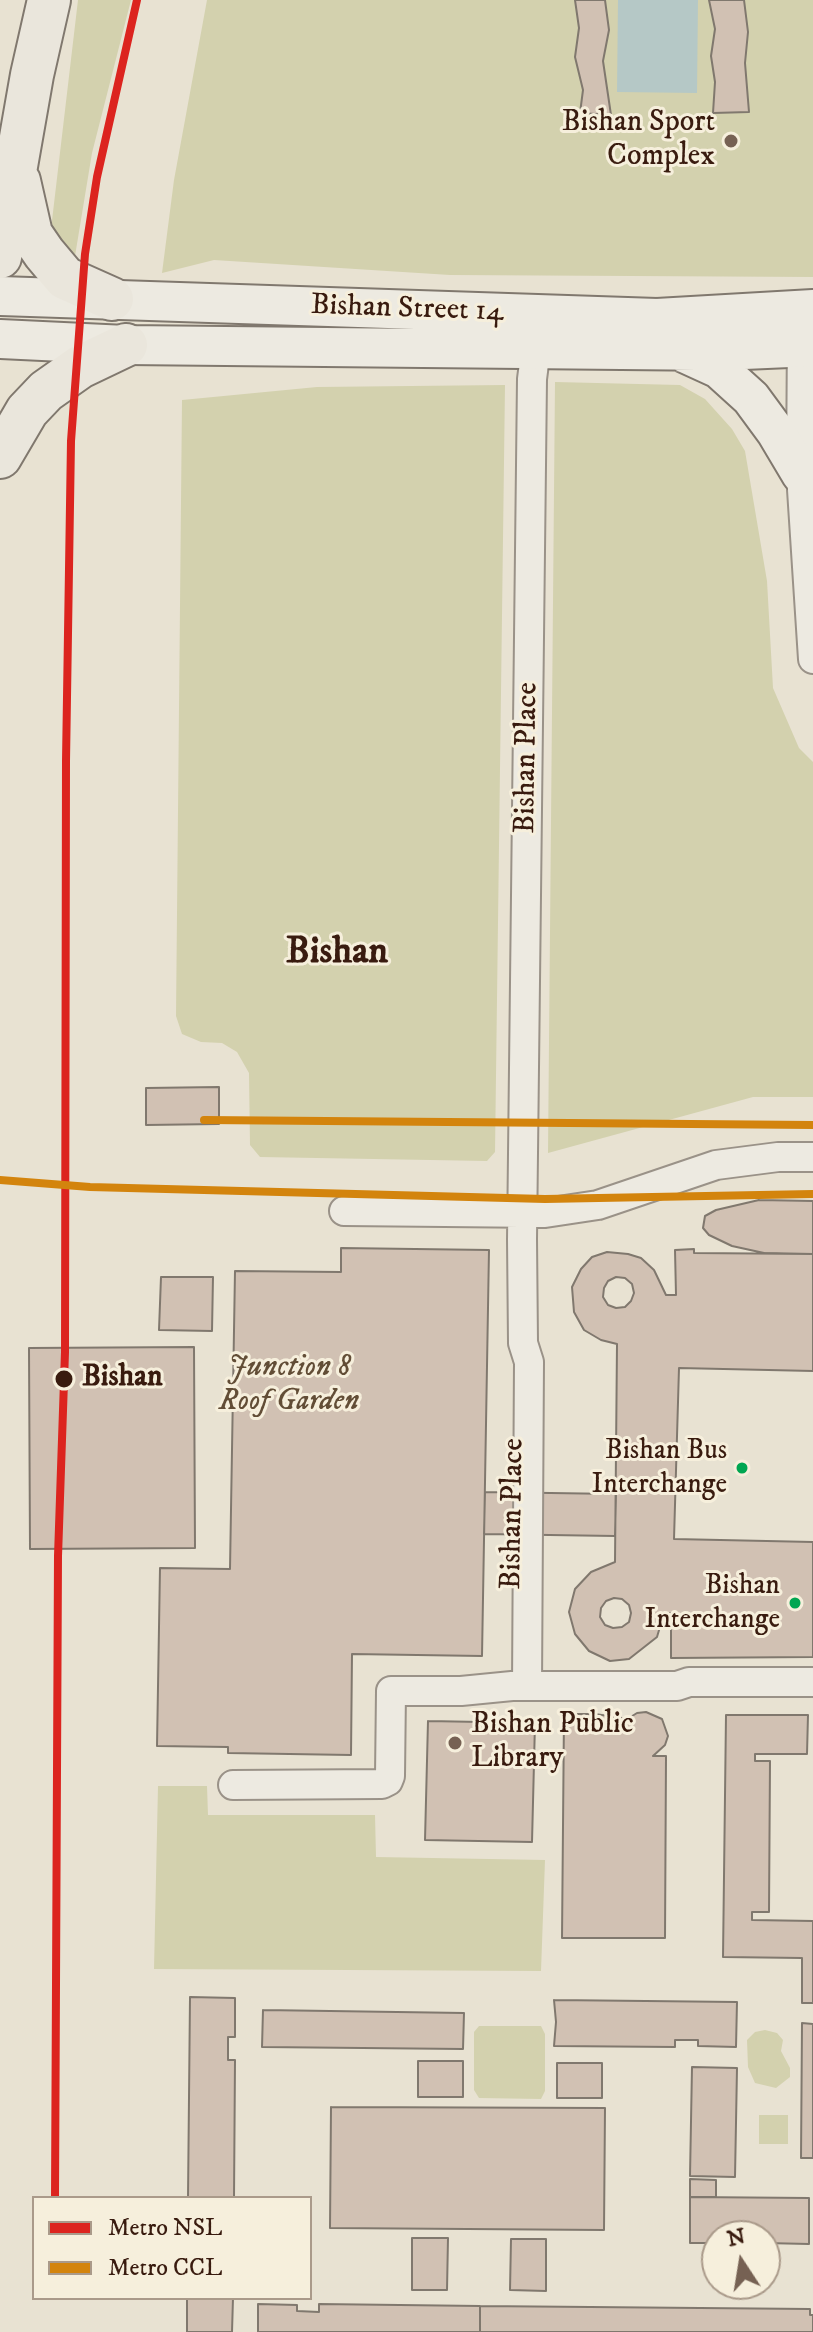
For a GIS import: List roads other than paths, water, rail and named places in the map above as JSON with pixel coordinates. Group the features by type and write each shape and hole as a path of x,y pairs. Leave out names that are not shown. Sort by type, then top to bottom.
{"main road":[{"path":"0,257 49,0"},
{"path":"16,164 31,234 44,253 65,278 112,299"},
{"path":"0,457 27,411 46,391 80,367 126,345"}],"street":[{"name":"Bishan Street 14","path":"0,296 657,318 808,309"},
{"path":"808,309 801,474 813,659"},
{"path":"513,315 534,329 536,348"},
{"name":"Bishan Street 14","path":"0,339 126,345 721,351 807,347"},
{"name":"Bishan Place","path":"519,1686 529,1362 523,1343 523,1213 532,379 536,348"},
{"path":"676,349 719,369 751,398 801,474"},
{"path":"801,474 813,439"},
{"path":"344,1211 545,1213 598,1205 716,1165 778,1157 813,1157"},
{"path":"233,1785 382,1784 390,1776 391,1691 461,1691 519,1686 677,1686 689,1682 813,1682"},
{"path":"677,1686 689,1692 813,1694"}],"metro line":[{"name":"NSL","path":"55,2196 58,1556 65,1352 66,761 71,441 85,254 97,177 137,0"},
{"name":"CCL","path":"204,1120 813,1125"},
{"name":"CCL","path":"0,1180 90,1187 545,1199 813,1194"}],"place":[{"name":"Bishan Sport Complex","path":"731,141"},
{"name":"Bishan","path":"64,1379"},
{"name":"Bishan Bus Interchange","path":"742,1468"},
{"name":"Bishan Interchange","path":"795,1603"},
{"name":"Bishan Public Library","path":"455,1743"}],"district":[{"name":"Bishan","path":"337,954"}],"park label":[{"name":"Junction 8 Roof Garden","path":"289,1386"}]}
